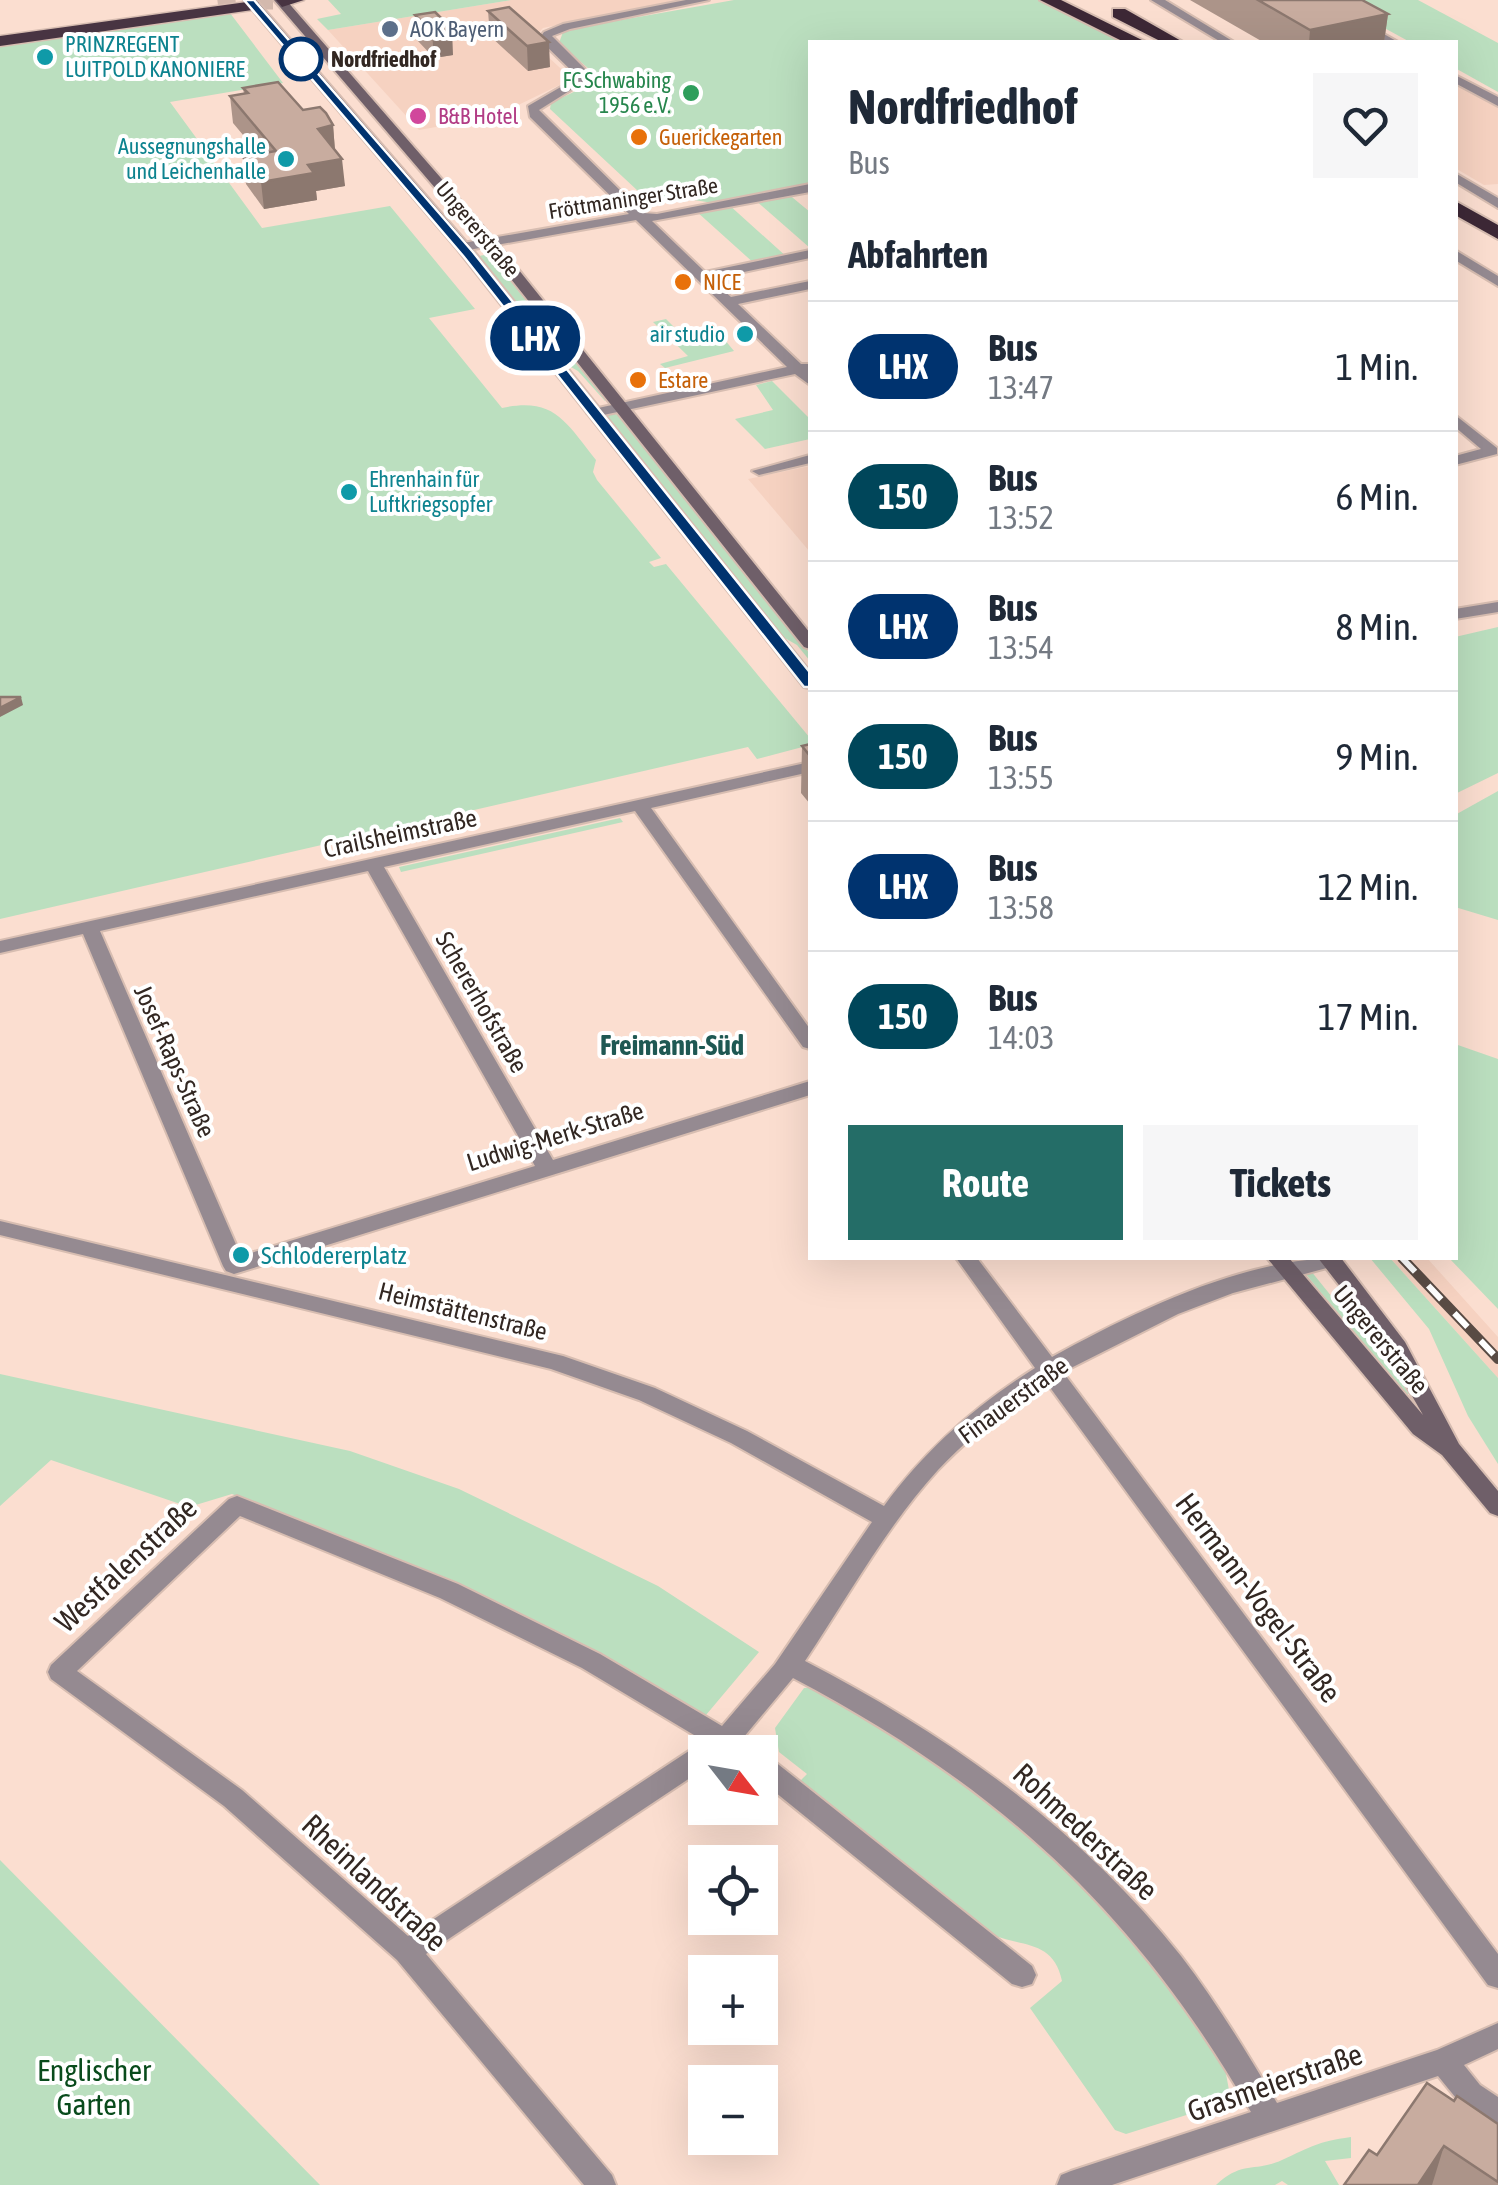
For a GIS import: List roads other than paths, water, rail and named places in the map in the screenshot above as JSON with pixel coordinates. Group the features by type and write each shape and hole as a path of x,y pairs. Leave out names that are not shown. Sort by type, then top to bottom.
{"highway":[{"path":"0,32 173,0"},
{"path":"1048,0 1133,40"},
{"path":"1072,0 1145,40"},
{"path":"1095,0 1171,40"},
{"path":"1118,0 1165,30 1173,40"},
{"path":"0,32 216,2"},
{"path":"0,32 252,3"},
{"path":"1458,209 1498,233"},
{"path":"1458,224 1498,249"}],"main road":[{"path":"252,3 286,1"},
{"name":"Ungererstraße","path":"286,1 489,242 808,642"},
{"name":"Ungererstraße","path":"252,3 462,247 808,680"},
{"name":"Ungererstraße","path":"1331,1260 1387,1332 1429,1400 1450,1449"},
{"name":"Ungererstraße","path":"1281,1263 1421,1428 1450,1449 1498,1506"}],"street":[{"path":"702,0 567,26 548,34 545,40 584,78 532,109 726,302 803,367"},
{"path":"1157,0 1225,40"},
{"path":"1316,0 1388,40"},
{"path":"1458,80 1498,102"},
{"path":"1458,179 1498,204"},
{"name":"Fröttmaninger Straße","path":"462,247 637,216 657,218 808,188"},
{"path":"1481,192 1498,189"},
{"path":"700,277 808,254"},
{"path":"1458,256 1498,282"},
{"path":"726,302 808,285"},
{"path":"594,413 803,367"},
{"path":"1458,421 1492,452 1458,460"},
{"path":"1458,434 1472,431"},
{"path":"758,471 808,460"},
{"path":"1458,613 1493,606"},
{"name":"Crailsheimstraße","path":"0,947 808,767"},
{"path":"640,806 808,1040"},
{"name":"Schererhofstraße","path":"373,864 546,1166"},
{"name":"Josef-Raps-Straße","path":"88,927 215,1216 229,1274"},
{"name":"Ludwig-Merk-Straße","path":"229,1274 317,1240 546,1166 808,1089"},
{"name":"Heimstättenstraße","path":"0,1228 229,1274 538,1358 647,1394 739,1436 887,1519"},
{"name":"Hermann-Vogel-Straße","path":"967,1260 1498,1976"},
{"name":"Finauerstraße","path":"733,1735 777,1681 887,1519 931,1463 978,1419 1106,1337 1281,1263 1318,1260"},
{"name":"Westfalenstraße","path":"60,1672 237,1506 449,1591 591,1661 699,1735"},
{"name":"Rohmederstraße","path":"787,1663 848,1693 936,1746 994,1788 1101,1884 1168,1961 1212,2021 1270,2119"},
{"name":"Rheinlandstraße","path":"60,1672 233,1798 406,1952 602,2185"},
{"name":"Finauerstraße","path":"406,1952 688,1771"},
{"path":"778,1779 1022,1974"},
{"name":"Grasmeierstraße","path":"1071,2185 1443,2061 1498,2036"},
{"path":"1443,2061 1470,2094 1498,2113"}],"tunnel":[{"path":"254,0 281,0"},
{"path":"218,5 255,0"}],"railway":[{"path":"1404,1260 1498,1359"}],"place":[{"name":"AOK Bayern","path":"390,29"},
{"name":"PRINZREGENT LUITPOLD KANONIERE","path":"45,57"},
{"name":"Nordfriedhof","path":"301,59"},
{"name":"FC Schwabing 1956 e.V.","path":"691,93"},
{"name":"B&B Hotel","path":"418,116"},
{"name":"Guerickegarten","path":"639,137"},
{"name":"Aussegnungshalle und Leichenhalle","path":"286,159"},
{"name":"NICE","path":"683,282"},
{"name":"air studio","path":"745,334"},
{"name":"Estare","path":"638,380"},
{"name":"Ehrenhain für Luftkriegsopfer","path":"349,492"},
{"name":"Schlodererplatz","path":"241,1255"}],"district":[{"name":"Freimann-Süd","path":"672,1045"}],"park label":[{"name":"Englischer Garten","path":"94,2088"}]}
